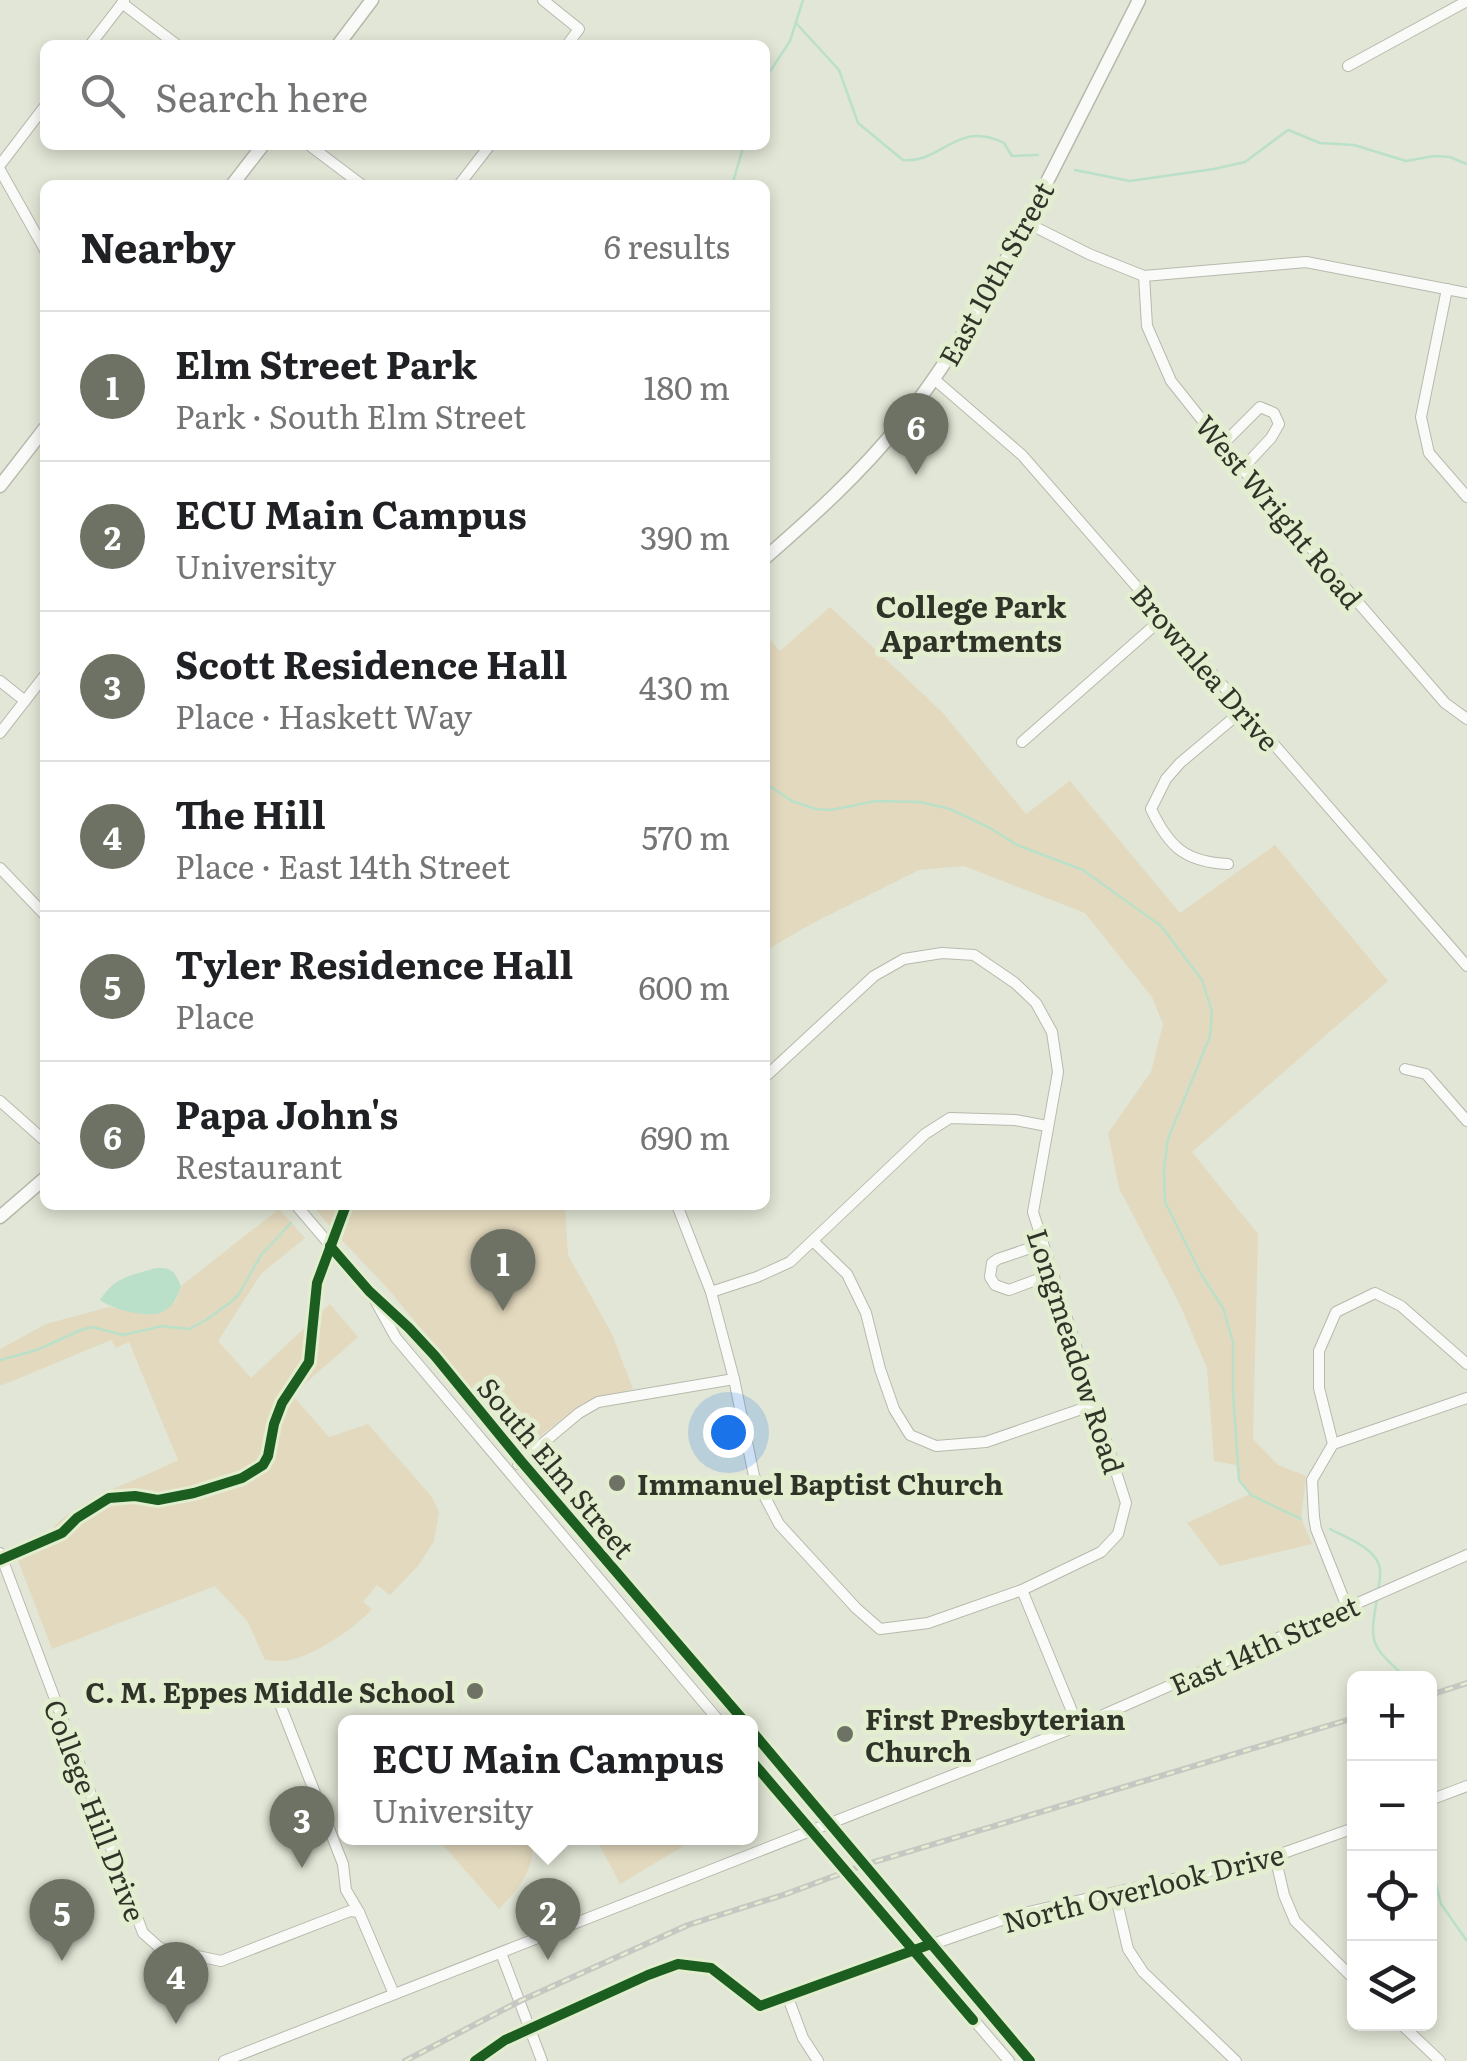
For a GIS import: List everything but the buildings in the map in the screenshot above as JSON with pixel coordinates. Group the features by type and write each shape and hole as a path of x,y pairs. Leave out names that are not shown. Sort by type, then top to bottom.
{"main road":[{"path":"342,40 372,0"},
{"name":"East 10th Street","path":"770,553 847,483 899,426 934,379 1027,223 1139,0"},
{"path":"236,180 258,150"},
{"path":"0,486 40,434"},
{"path":"0,1216 40,1182"}],"street":[{"path":"543,0 579,29 571,40"},
{"path":"1348,66 1467,1"},
{"path":"94,40 123,2 171,40"},
{"path":"40,113 0,168 40,241"},
{"path":"316,150 355,180"},
{"path":"463,180 486,150"},
{"path":"1027,223 1144,276 1306,262 1467,293"},
{"name":"West Wright Road","path":"1144,276 1148,326 1171,381 1222,446 1445,703 1467,718"},
{"path":"1447,290 1422,417 1429,452 1467,497"},
{"name":"Brownlea Drive","path":"934,379 1022,456 1467,966"},
{"path":"1222,446 1260,407 1274,413 1278,424 1271,438 1242,469"},
{"path":"1022,742 1164,618"},
{"path":"0,733 40,680"},
{"path":"0,681 40,700"},
{"path":"1228,864 1205,863 1180,852 1162,832 1151,809 1166,779 1180,763 1243,710"},
{"path":"0,868 40,910"},
{"name":"Longmeadow Road","path":"679,1210 711,1292 754,1476 779,1524 880,1629 928,1623 1022,1590 1100,1552 1118,1534 1126,1503 1033,1212 1058,1072 1052,1032 1036,1003 1016,983 974,955 942,953 904,959 874,976 770,1071"},
{"path":"1405,1069 1426,1074 1467,1121"},
{"path":"0,1100 40,1136"},
{"path":"711,1292 790,1262 924,1134 950,1118 1015,1120 1047,1126"},
{"name":"South Elm Street","path":"300,1210 369,1291 436,1356 738,1715"},
{"path":"814,1242 847,1274 866,1312 894,1409 910,1434 936,1446 986,1442 1093,1405"},
{"path":"1042,1244 998,1259 992,1264 990,1277 995,1286 1009,1290 1052,1274"},
{"name":"South Elm Street","path":"369,1291 396,1338 714,1715"},
{"path":"1347,1607 1316,1529 1312,1480 1332,1444 1320,1388 1319,1351 1336,1312 1375,1294 1401,1306 1467,1364"},
{"path":"396,1338 409,1328"},
{"path":"421,1368 436,1356"},
{"path":"508,1472 579,1412 598,1402 734,1380"},
{"path":"1332,1444 1467,1398"},
{"path":"566,1538 579,1528"},
{"name":"College Hill Drive","path":"0,1553 143,1933 160,1948 221,1961 350,1911 360,1912"},
{"name":"East 14th Street","path":"224,2061 1078,1726 1467,1556"},
{"path":"1022,1590 1078,1726"},
{"path":"663,1653 674,1642"},
{"path":"276,1694 343,1864 346,1890 360,1912 394,1994"},
{"path":"758,1738 1030,2061"},
{"path":"758,1769 1007,2059 1017,2046"},
{"path":"1437,1797 1467,1786"},
{"name":"North Overlook Drive","path":"818,2061 803,2038 787,1995 1016,1916 1275,1856 1347,1830"},
{"path":"1275,1856 1295,1922 1347,1972"},
{"path":"1115,1893 1128,1950 1143,1972 1236,2061"},
{"path":"501,1952 537,2060"},
{"path":"1408,2031 1440,2061"}],"shaded area":[{"path":"830,607 942,712 1026,814 1070,781 1180,913 1275,845 1388,981 1192,1152 1258,1234 1253,1439 1278,1465 1306,1476 1301,1518 1312,1544 1220,1566 1187,1523 1250,1494 1239,1480 1236,1465 1214,1461 1207,1368 1180,1305 1119,1188 1108,1133 1151,1072 1163,1024 1152,997 1085,913 964,866 919,870 770,948 770,640 780,651"},
{"path":"280,1210 305,1238 261,1274 218,1341 251,1378 330,1304 358,1337 292,1395 329,1437 368,1424 432,1497 439,1513 434,1541 418,1566 390,1595 377,1585 363,1602 372,1609 356,1624 300,1657 265,1660 248,1622 215,1586 52,1649 17,1558 42,1548 49,1533 80,1507 178,1460 129,1342 116,1348 111,1340 0,1386 0,1349 46,1324 109,1307 154,1314 176,1301 181,1286"},
{"path":"316,1210 565,1210 568,1255 612,1334 633,1389 583,1403 522,1450 388,1289"},
{"path":"156,1268 172,1271 181,1286 163,1312 130,1312 100,1300 118,1281"},
{"path":"443,1845 533,1845 529,1869 499,1909"},
{"path":"600,1845 685,1845 620,1884"}],"waterway":[{"path":"770,71 790,41 803,0"},
{"path":"796,23 839,70 858,123 903,160 928,156 974,136 1004,143 1012,156 1038,155"},
{"path":"1075,170 1130,181 1214,169 1245,162 1288,130 1320,143 1354,145 1406,161 1434,156 1467,164"},
{"path":"734,180 742,150"},
{"path":"770,786 792,801 816,809 876,801 920,802 950,809 1017,845 1083,870 1161,926 1202,980 1212,1012 1210,1036 1168,1139 1165,1202 1223,1308 1233,1342 1239,1480 1251,1495 1301,1519"},
{"path":"0,1360 37,1350 92,1327 123,1335 162,1326 189,1329 239,1294 261,1255 291,1223"},
{"path":"1330,1529 1358,1543 1376,1559 1380,1571 1378,1591"},
{"path":"1377,1599 1373,1627 1376,1644 1399,1671"},
{"path":"1437,1888 1441,1904 1467,1941"}],"railway":[{"path":"1437,1693 1467,1683"},
{"path":"405,2061 520,2001 688,1925 864,1865 1347,1720"}],"cycle path":[{"path":"0,1560 62,1533 77,1518 109,1498 135,1496 158,1500 194,1493 242,1478 263,1465 282,1403 309,1362 317,1283 344,1210"},
{"path":"330,1246 435,1356 739,1715"},
{"path":"758,1738 1030,2061"},
{"path":"758,1768 973,2020"},
{"path":"475,2061 505,2040 678,1964 711,1968 760,2006 931,1944"}],"place":[{"name":"Papa John's","path":"916,475"},
{"name":"Elm Street Park","path":"503,1311"},
{"name":"Immanuel Baptist Church","path":"617,1483"},
{"name":"C. M. Eppes Middle School","path":"475,1691"},
{"name":"First Presbyterian Church","path":"845,1734"},
{"name":"Scott Residence Hall","path":"302,1868"},
{"name":"ECU Main Campus","path":"548,1960"},
{"name":"Tyler Residence Hall","path":"62,1961"},
{"name":"The Hill","path":"176,2024"}],"district":[{"name":"College Park Apartments","path":"971,622"}]}
